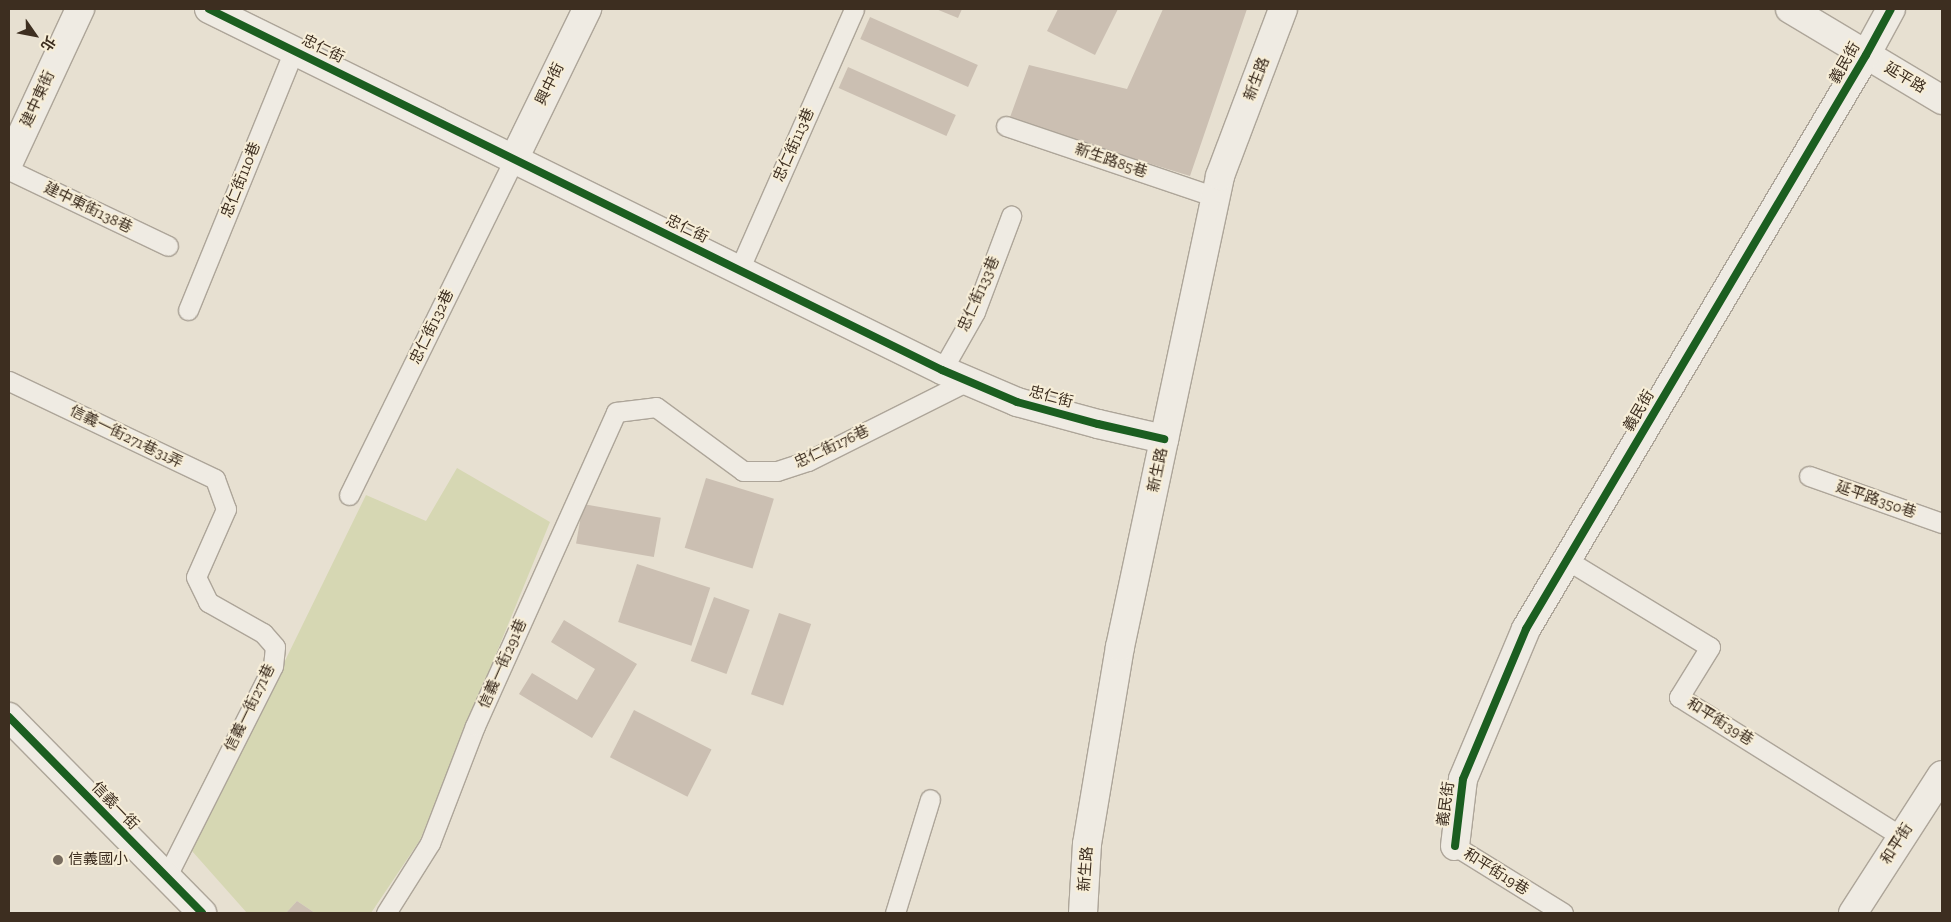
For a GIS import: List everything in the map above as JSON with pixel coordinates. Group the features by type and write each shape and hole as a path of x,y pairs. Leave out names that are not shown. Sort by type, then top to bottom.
{"street":[{"name":"建中東街","path":"9,162 80,9"},
{"name":"忠仁街","path":"209,9 942,370 1017,402 1098,424 1164,439"},
{"name":"興中街","path":"514,159 587,9"},
{"name":"新生路","path":"1083,913 1087,844 1120,648 1220,176 1283,9"},
{"name":"延平路","path":"1790,9 1942,100"},
{"name":"義民街","path":"1455,846 1463,779 1526,629 1866,55 1891,9"},
{"name":"信義一街","path":"9,717 202,913"},
{"name":"和平街","path":"1853,913 1942,775"}],"lane":[{"name":"忠仁街113巷","path":"739,270 852,15"},
{"name":"忠仁街110巷","path":"188,310 294,50"},
{"name":"新生路85巷","path":"1006,126 1216,196"},
{"name":"忠仁街132巷","path":"350,495 514,159"},
{"name":"建中東街138巷","path":"9,170 168,246"},
{"name":"忠仁街133巷","path":"942,370 975,312 1012,216"},
{"name":"信義一街271巷31弄","path":"9,381 215,479 226,509"},
{"name":"忠仁街176巷","path":"616,412 656,407 743,471 777,471 808,461 968,381"},
{"name":"信義一街291巷","path":"386,913 430,843 475,726 616,412"},
{"name":"延平路350巷","path":"1809,476 1942,522"},
{"name":"信義一街271巷","path":"166,878 273,666 275,647 263,634 208,602 196,577 226,509"},
{"name":"和平街39巷","path":"1567,560 1710,647 1679,697 1902,837"},
{"path":"895,913 930,799"},
{"name":"和平街19巷","path":"1455,846 1563,913"}],"green space":[{"path":"457,468 550,522 420,840 371,913 315,913 297,901 286,913 247,913 192,851 366,495 426,521"}],"building":[{"path":"936,9 962,9 958,18"},
{"path":"1058,9 1118,9 1095,55 1047,31"},
{"path":"1163,9 1247,9 1190,176 1009,120 1029,65 1127,89"},
{"path":"870,17 978,65 968,87 860,39"},
{"path":"848,67 956,115 946,136 839,88"},
{"path":"706,478 774,499 753,569 685,548"},
{"path":"583,504 661,518 654,557 576,543"},
{"path":"637,564 710,588 691,646 618,622"},
{"path":"714,597 750,610 726,674 691,661"},
{"path":"779,613 811,624 783,705 751,694"},
{"path":"564,620 637,664 592,738 519,694 532,673 577,700 595,669 551,642"},
{"path":"634,710 712,749 687,797 610,757"},
{"path":"297,901 315,913 286,913"}],"cycle path":[{"path":"209,9 942,370 1017,402 1098,424 1164,439"},
{"path":"1455,846 1463,779 1526,629 1866,55 1891,9"},
{"path":"9,717 202,913"}],"place":[{"name":"信義國小","path":"58,860"}]}
